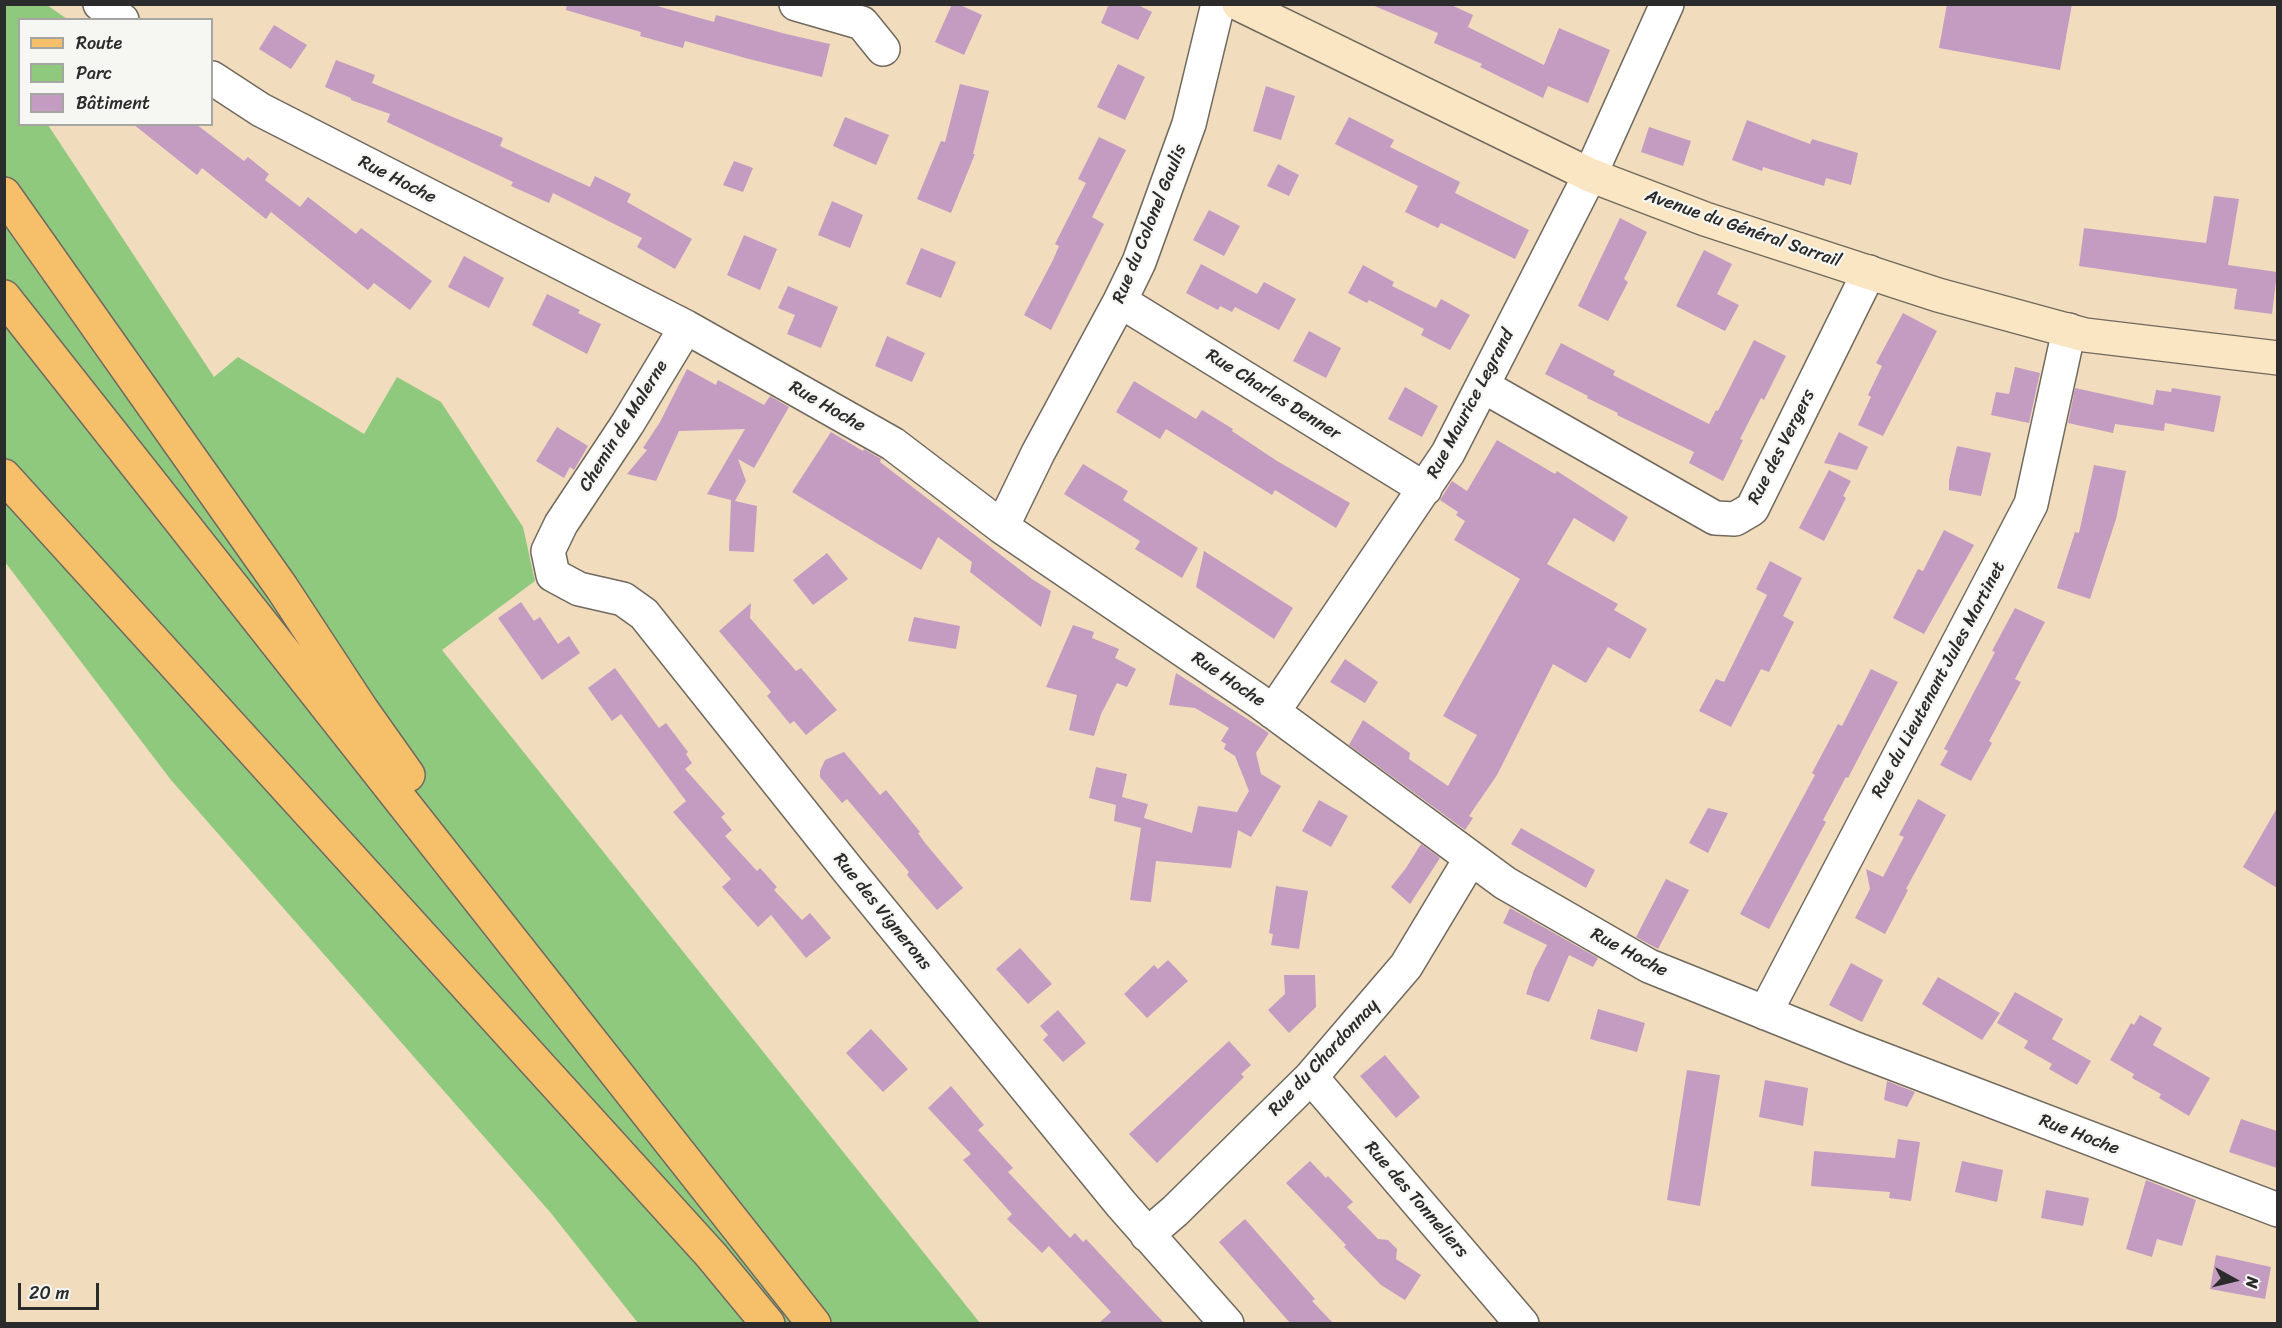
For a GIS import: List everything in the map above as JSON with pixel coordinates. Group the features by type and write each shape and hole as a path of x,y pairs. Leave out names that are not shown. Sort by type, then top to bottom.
{"main road":[{"path":"4,194 282,588 362,710 465,855 507,934"},
{"path":"4,297 814,1323"},
{"path":"4,320 522,981 795,1323"},
{"path":"4,476 703,1247 768,1323"}],"street":[{"path":"99,4 119,18"},
{"path":"796,4 862,23 883,49"},
{"name":"Rue du Colonel Gaulis","path":"1002,527 1038,453 1139,262 1190,124 1218,4"},
{"name":"Avenue du Général Sarrail","path":"1239,4 1590,175 1705,219 1938,295 2085,335 2277,358"},
{"name":"Rue Maurice Legrand","path":"1273,712 1448,453 1590,175 1666,4"},
{"name":"Rue Hoche","path":"213,79 261,110 686,327 893,444 1002,527 1273,712 1505,883 1649,966 2277,1210"},
{"name":"Rue des Vergers","path":"1483,386 1715,518 1735,519 1752,509 1869,272"},
{"name":"Rue Charles Denner","path":"1120,301 1425,489"},
{"name":"Chemin de Malerne","path":"561,524 628,423 686,327"},
{"name":"Rue du Lieutenant Jules Martinet","path":"1765,1013 2031,504 2069,330"},
{"name":"Rue des Vignerons","path":"561,524 548,551 553,575 579,589 623,599 644,614 848,870 1147,1235 1227,1323"},
{"name":"Rue du Chardonnay","path":"1147,1235 1175,1211 1311,1077 1407,966 1471,858"},
{"name":"Rue des Tonneliers","path":"1311,1077 1522,1323"}],"green space":[{"path":"5,5 47,5 66,18 18,18 18,126 49,126 214,377 238,357 364,434 397,377 441,402 523,527 535,581 442,650 980,1323 638,1323 550,1212 171,780 5,562"}],"building":[{"path":"567,4 650,4 714,22 716,15 830,44 822,77 685,41 683,48 640,36 641,32 566,10"},
{"path":"952,4 958,4 982,15 964,55 935,42"},
{"path":"1109,4 1136,4 1152,12 1138,40 1101,23"},
{"path":"1370,4 1449,4 1473,15 1468,27 1544,65 1559,28 1610,50 1588,103 1548,86 1543,98 1480,67 1482,64 1434,43 1438,33"},
{"path":"1947,4 2072,4 2060,70 1939,48"},
{"path":"274,25 307,45 291,69 259,49"},
{"path":"336,60 375,75 372,83 503,138 500,146 590,187 595,176 631,194 627,202 692,239 675,269 637,247 642,238 553,193 549,203 511,186 513,182 387,122 390,114 351,100 325,87"},
{"path":"1118,64 1145,77 1125,120 1097,107"},
{"path":"960,84 989,91 973,154 975,154 951,213 917,199 941,141 945,142"},
{"path":"1266,86 1295,96 1281,140 1253,131"},
{"path":"845,117 889,135 876,165 833,146"},
{"path":"1349,117 1394,140 1390,147 1460,182 1455,193 1529,230 1515,259 1441,223 1438,228 1405,212 1418,186 1335,144"},
{"path":"1747,120 1810,144 1812,139 1858,153 1851,185 1826,178 1824,186 1763,167 1762,171 1732,160"},
{"path":"136,126 199,126 244,161 248,157 269,174 265,180 300,207 308,197 356,234 361,228 432,281 410,310 374,283 368,290 271,212 266,219 202,168 197,175"},
{"path":"1649,127 1691,141 1683,166 1641,152"},
{"path":"1099,137 1126,150 1092,217 1104,224 1051,330 1024,315 1053,260 1059,246 1055,244 1086,183 1078,179"},
{"path":"734,161 753,168 743,192 723,185"},
{"path":"1278,164 1299,175 1289,196 1267,186"},
{"path":"2214,196 2239,199 2228,265 2277,272 2272,314 2234,309 2237,289 2079,266 2084,228 2206,243"},
{"path":"832,201 863,215 850,248 818,235"},
{"path":"1209,210 1240,226 1224,256 1193,240"},
{"path":"1620,218 1647,232 1624,279 1628,282 1608,321 1578,306"},
{"path":"744,235 777,249 760,290 727,275"},
{"path":"921,248 956,262 941,298 906,284"},
{"path":"1704,250 1732,264 1717,294 1739,305 1725,331 1676,306"},
{"path":"464,256 504,278 489,308 448,287"},
{"path":"1201,264 1257,294 1264,282 1296,299 1279,330 1235,307 1232,312 1220,306 1218,310 1186,293"},
{"path":"1363,265 1394,282 1392,286 1436,308 1441,299 1470,315 1450,350 1421,335 1424,329 1369,300 1367,303 1348,293"},
{"path":"788,286 838,307 821,348 787,334 795,315 778,308"},
{"path":"547,294 580,310 578,313 601,324 587,354 532,325"},
{"path":"1903,313 1937,331 1883,436 1858,425 1871,397 1868,395 1882,366 1876,363"},
{"path":"1309,331 1341,348 1326,378 1293,361"},
{"path":"887,336 925,353 912,382 875,366"},
{"path":"1754,340 1786,356 1764,400 1761,398 1740,439 1743,440 1723,481 1689,463 1694,452 1617,415 1618,413 1545,374 1561,343 1615,371 1613,375 1709,424"},
{"path":"2015,367 2040,373 2029,423 1991,415 1996,392 2009,394"},
{"path":"687,369 716,385 718,380 764,405 770,396 789,407 754,468 738,459 746,481 735,501 757,506 754,552 729,551 731,500 707,494 745,429 679,431 656,481 627,474 647,450 643,448 660,422"},
{"path":"1134,381 1196,419 1202,410 1277,461 1350,503 1336,528 1275,490 1272,495 1166,429 1160,439 1116,412"},
{"path":"1405,387 1438,406 1422,437 1388,419"},
{"path":"2075,388 2153,405 2156,390 2171,392 2172,388 2221,396 2214,432 2165,423 2164,431 2115,424 2113,433 2068,423"},
{"path":"557,427 588,446 574,470 570,467 564,478 536,461"},
{"path":"831,432 881,459 880,462 1032,579 1051,591 1041,627 970,572 972,562 938,537 921,570 792,492"},
{"path":"1839,432 1868,447 1857,470 1824,463"},
{"path":"1497,440 1555,474 1557,471 1628,517 1614,542 1574,518 1547,564 1618,604 1614,610 1647,629 1630,659 1608,647 1586,683 1553,664 1497,775 1469,816 1473,818 1465,830 1349,745 1363,720 1410,753 1409,759 1448,786 1477,735 1443,716 1520,579 1454,540 1465,521 1456,515 1458,512 1440,500 1452,481 1467,491"},
{"path":"1957,446 1991,453 1981,496 1949,490"},
{"path":"1083,464 1128,491 1123,500 1198,548 1182,578 1135,549 1140,541 1064,494"},
{"path":"2094,465 2126,471 2116,519 2090,599 2057,588 2075,532 2079,533"},
{"path":"1829,470 1851,481 1843,496 1846,498 1824,541 1799,528"},
{"path":"1944,530 1974,545 1924,634 1893,618 1918,569 1923,571"},
{"path":"1204,551 1293,608 1274,639 1196,587"},
{"path":"827,553 848,579 813,605 793,580"},
{"path":"1770,561 1802,578 1783,616 1794,622 1769,672 1761,669 1731,727 1699,711 1716,679 1724,682 1767,595 1756,589"},
{"path":"521,602 534,621 540,617 558,644 569,636 580,653 542,680 498,618"},
{"path":"751,603 750,618 796,671 801,668 837,710 806,735 794,721 790,724 767,696 771,692 719,631"},
{"path":"2015,608 2045,622 2015,679 2021,682 1989,741 1992,743 1971,781 1940,765 1948,751 1944,749 1995,652 1992,651"},
{"path":"914,617 960,626 956,649 908,641"},
{"path":"1073,625 1094,632 1092,638 1119,649 1115,658 1136,669 1127,687 1117,683 1101,714 1094,736 1069,730 1077,695 1046,687"},
{"path":"1345,659 1378,682 1365,703 1330,682"},
{"path":"615,668 659,728 666,723 688,752 686,754 692,763 685,769 725,814 721,817 732,830 725,836 757,871 760,868 777,887 774,890 802,920 810,913 831,938 806,958 771,915 758,927 722,887 731,879 673,812 686,801 621,714 612,721 588,688"},
{"path":"1871,669 1898,682 1848,778 1846,777 1823,820 1826,822 1769,929 1740,914 1815,775 1812,773 1838,724 1842,726"},
{"path":"1176,673 1269,733 1256,753 1261,774 1281,786 1251,837 1238,830 1231,868 1156,861 1151,902 1130,900 1141,828 1114,821 1116,805 1089,798 1096,767 1127,774 1122,797 1148,804 1144,818 1192,833 1198,806 1237,812 1249,791 1235,756 1224,749 1226,744 1221,741 1229,728 1195,708 1169,705"},
{"path":"844,752 880,795 886,790 920,832 918,833 925,843 963,888 937,910 907,875 909,872 847,799 842,803 820,777 825,760"},
{"path":"1918,799 1946,815 1906,889 1908,890 1885,934 1855,918 1870,889 1866,869 1883,877 1904,837 1899,835"},
{"path":"1319,800 1348,816 1331,847 1302,831"},
{"path":"1708,808 1728,813 1708,853 1689,843"},
{"path":"2277,808 2277,888 2243,867"},
{"path":"1521,828 1595,870 1586,888 1511,844"},
{"path":"1421,844 1440,858 1410,904 1391,887"},
{"path":"1666,879 1689,890 1658,949 1636,937"},
{"path":"1276,886 1308,891 1299,949 1271,945 1273,934 1269,933"},
{"path":"1510,908 1598,958 1593,967 1569,955 1549,1002 1526,994 1534,970 1547,945 1503,923"},
{"path":"1020,948 1052,984 1028,1004 996,969"},
{"path":"1168,960 1188,981 1147,1018 1124,994 1154,965 1158,969"},
{"path":"1851,963 1883,980 1862,1022 1829,1005"},
{"path":"1284,975 1315,975 1316,1007 1289,1033 1268,1010 1285,994"},
{"path":"1938,977 2000,1013 1982,1040 1922,1004"},
{"path":"2015,992 2063,1019 2052,1039 2091,1061 2077,1085 2049,1069 2052,1064 2024,1048 2028,1041 1997,1023"},
{"path":"1598,1009 1645,1023 1637,1052 1590,1039"},
{"path":"1058,1010 1086,1043 1063,1062 1043,1040 1048,1035 1040,1026"},
{"path":"2140,1015 2162,1028 2153,1045 2210,1078 2189,1116 2159,1098 2161,1094 2132,1078 2134,1074 2110,1060 2131,1023 2134,1025"},
{"path":"871,1029 908,1069 883,1092 846,1053"},
{"path":"1229,1041 1251,1065 1241,1074 1244,1077 1157,1163 1129,1134"},
{"path":"1385,1055 1420,1097 1396,1118 1360,1076"},
{"path":"1687,1070 1720,1075 1700,1206 1667,1200"},
{"path":"1765,1080 1808,1088 1803,1126 1759,1117"},
{"path":"1887,1081 1915,1092 1907,1107 1884,1100"},
{"path":"951,1086 984,1125 978,1130 1013,1168 1008,1172 1070,1238 1075,1233 1083,1242 1086,1239 1164,1323 1099,1323 1111,1312 1049,1246 1042,1253 1007,1219 1012,1214 963,1160 971,1154 928,1108"},
{"path":"2241,1119 2277,1131 2277,1168 2229,1152"},
{"path":"1898,1139 1920,1142 1911,1201 1889,1198 1890,1192 1811,1186 1814,1151 1895,1158"},
{"path":"1310,1161 1353,1202 1347,1207 1378,1239 1388,1240 1397,1249 1396,1259 1421,1275 1405,1300 1381,1285 1286,1183"},
{"path":"1962,1161 2003,1170 1997,1202 1955,1192"},
{"path":"2146,1180 2196,1200 2182,1246 2157,1239 2152,1257 2126,1249"},
{"path":"2046,1190 2089,1198 2083,1226 2041,1218"},
{"path":"1245,1219 1315,1299 1312,1301 1333,1323 1290,1323 1219,1242"},
{"path":"2216,1255 2271,1267 2265,1299 2210,1289"}]}
